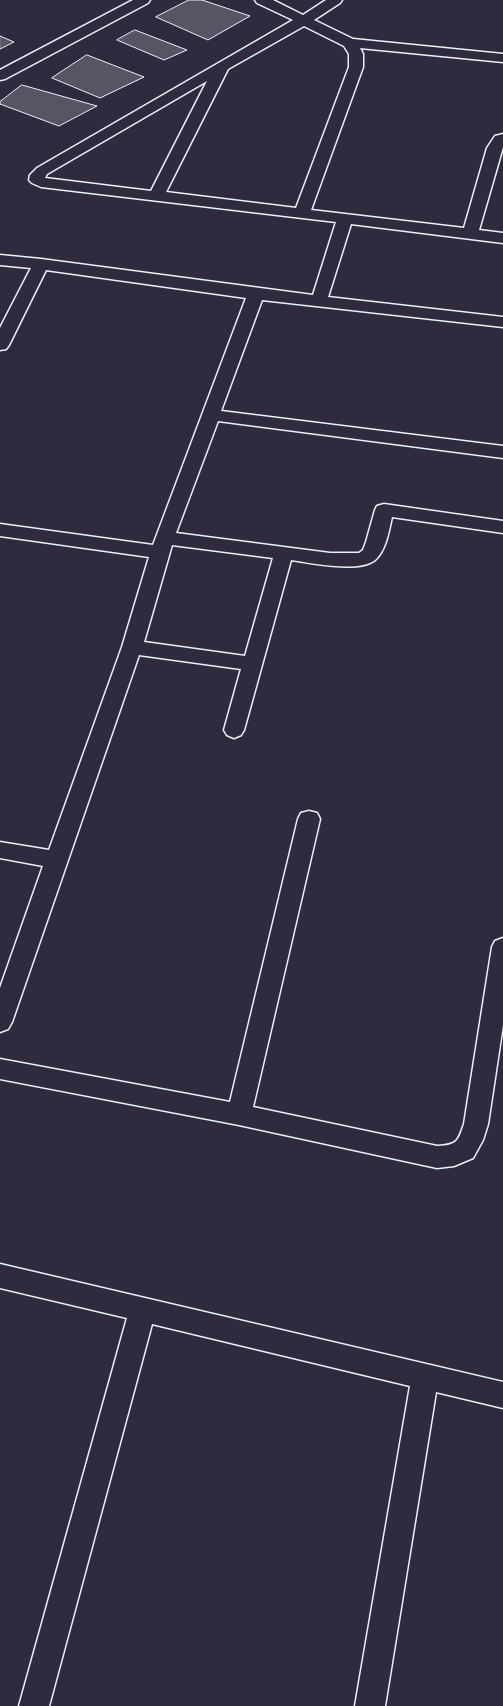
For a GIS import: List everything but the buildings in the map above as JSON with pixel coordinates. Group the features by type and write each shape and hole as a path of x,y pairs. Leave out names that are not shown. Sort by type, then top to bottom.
{"street":[{"path":"0,76 143,0"},
{"path":"262,0 350,43 503,58"},
{"path":"335,0 304,20 42,171 37,180 41,182 503,238"},
{"path":"302,213 356,67 356,54 350,43"},
{"path":"156,196 222,66"},
{"path":"470,234 495,148 500,139 503,138"},
{"path":"319,301 345,219"},
{"path":"0,260 41,264 256,294 503,322"},
{"path":"0,345 41,264"},
{"path":"0,1022 132,646 162,545 256,294"},
{"path":"210,416 503,452"},
{"path":"0,530 162,545 284,553 330,559 355,560 367,557 374,548 384,510 503,527"},
{"path":"234,730 284,553"},
{"path":"132,646 253,664"},
{"path":"239,1114 309,819"},
{"path":"0,850 56,860"},
{"path":"0,1069 239,1114 437,1157 456,1156 468,1147 476,1124 503,947"},
{"path":"0,1276 503,1395"},
{"path":"34,1706 143,1310"},
{"path":"370,1706 425,1377"}]}
